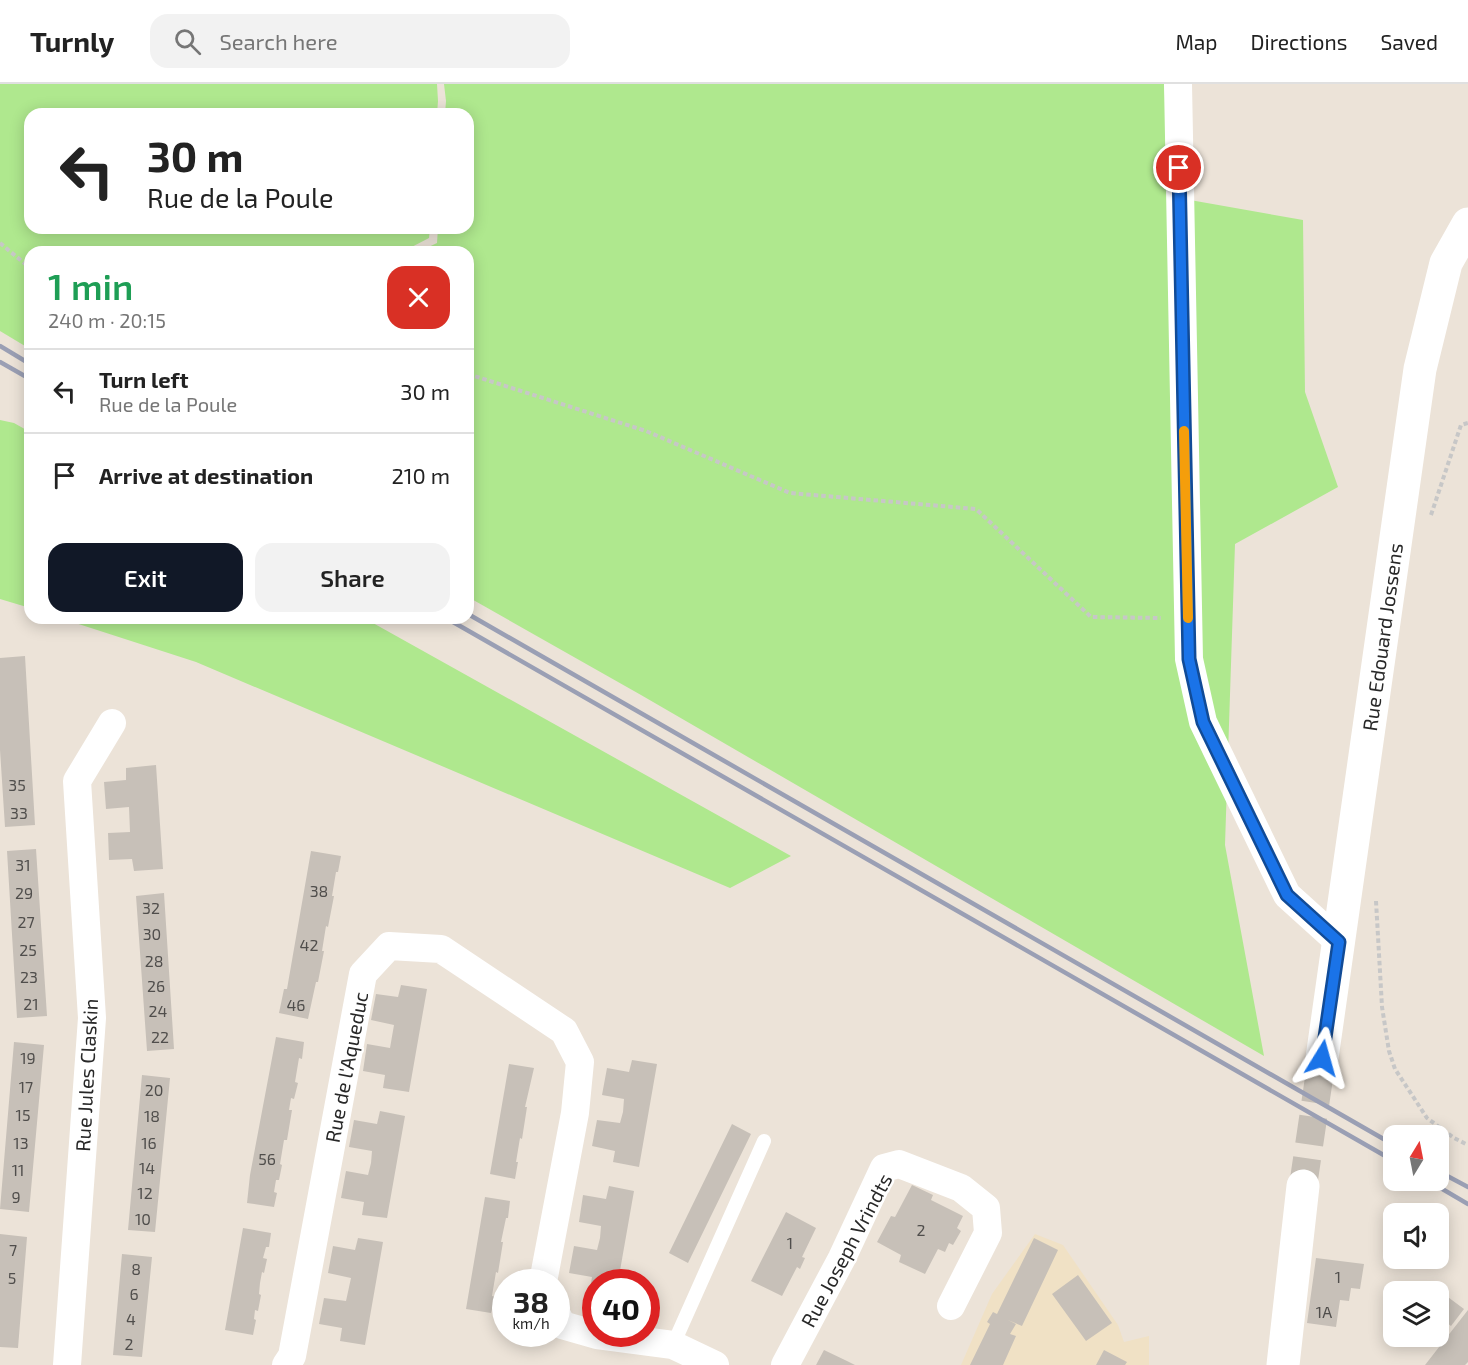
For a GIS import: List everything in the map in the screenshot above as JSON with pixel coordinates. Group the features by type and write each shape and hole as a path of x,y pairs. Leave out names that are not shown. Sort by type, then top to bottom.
{"street":[{"path":"1178,84 1189,659 1203,722 1287,895 1339,942"},
{"name":"Rue Edouard Jossens","path":"1322,1058 1420,369 1446,263 1467,228"},
{"name":"Rue Jules Claskin","path":"68,1365 92,1018 77,780 112,723"},
{"name":"Rue de l'Aqueduc","path":"286,1365 292,1356 363,974 389,946 441,948 564,1031 580,1062 575,1113 545,1269"},
{"name":"Rue Joseph Vrindts","path":"785,1365 842,1258 884,1168 898,1164 961,1188 986,1208 988,1233 951,1306"},
{"path":"1283,1365 1303,1186"},
{"path":"570,1327 597,1335 673,1345 715,1365"}],"lane":[{"path":"673,1345 764,1142"}],"path":[{"path":"0,243 24,263"},
{"path":"474,376 646,431 790,493 976,509 1091,617 1188,619"},
{"path":"1430,520 1461,425 1468,423"},
{"path":"1376,900 1383,1016 1389,1051 1395,1069 1427,1118 1454,1138 1468,1145"}],"shaded area":[{"path":"1035,1234 1063,1245 1118,1325 1124,1342 1149,1336 1149,1365 961,1365 992,1294"}],"green space":[{"path":"0,84 437,84 437,108 24,108 24,234 429,234 429,238 414,246 24,246 24,345 0,331"},
{"path":"444,84 1164,84 1173,197 1303,220 1305,392 1338,487 1235,544 1225,845 1264,1056 474,600 474,246 431,246 437,243 438,234 474,234 474,108 445,108"},
{"path":"0,420 14,423 24,429 24,606 0,599"},
{"path":"79,624 375,624 791,856 730,888 196,662"}],"building":[{"path":"25,656 35,825 5,827 0,750 0,658"},
{"path":"156,765 163,869 134,871 132,859 109,860 108,833 130,832 129,807 106,809 104,782 126,780 126,768"},
{"path":"36,849 47,1016 17,1018 7,851"},
{"path":"311,851 341,856 338,872 336,872 328,927 326,926 318,982 316,982 308,1019 279,1013 284,989 287,989"},
{"path":"164,893 174,1049 147,1051 136,896"},
{"path":"401,985 427,989 409,1092 383,1088 385,1075 363,1071 367,1044 390,1048 394,1025 371,1020 376,994 398,997"},
{"path":"276,1037 304,1042 295,1082 298,1083 294,1099 291,1098 289,1110 292,1110 287,1140 284,1140 279,1180 276,1180 274,1192 277,1193 274,1207 247,1203 250,1175"},
{"path":"14,1042 44,1045 29,1212 0,1209"},
{"path":"632,1060 657,1064 639,1167 613,1162 615,1151 592,1146 597,1120 620,1123 623,1112 624,1099 602,1095 607,1068 629,1072"},
{"path":"509,1064 534,1068 525,1107 527,1107 516,1162 518,1162 515,1179 490,1174"},
{"path":"142,1075 170,1078 155,1232 128,1230"},
{"path":"380,1111 405,1116 387,1218 362,1215 364,1202 341,1198 346,1171 368,1175 371,1163 372,1151 349,1147 354,1120 377,1124"},
{"path":"732,1124 751,1134 688,1263 669,1253"},
{"path":"912,1185 933,1195 931,1200 963,1216 957,1228 961,1231 953,1245 949,1243 945,1252 938,1249 925,1274 899,1262 901,1255 877,1242 891,1216 895,1217"},
{"path":"609,1186 634,1191 620,1269 582,1269 582,1275 570,1273 574,1246 597,1250 600,1238 601,1226 579,1222 583,1195 606,1199"},
{"path":"485,1197 510,1201 501,1242 503,1242 499,1269 492,1269 491,1313 466,1309"},
{"path":"786,1212 816,1228 802,1257 805,1258 800,1269 797,1267 782,1296 751,1281"},
{"path":"243,1228 271,1233 269,1247 266,1247 263,1258 267,1259 260,1283 259,1294 261,1295 258,1311 255,1310 253,1335 225,1330"},
{"path":"0,1234 27,1237 18,1348 0,1347"},
{"path":"358,1238 383,1242 365,1345 340,1341 342,1328 319,1324 324,1298 346,1301 351,1278 328,1273 333,1246 355,1250"},
{"path":"1034,1238 1058,1250 1022,1326 1008,1320 1016,1324 1010,1334 1016,1336 1003,1365 970,1365 990,1324 987,1322 993,1312 997,1314"},
{"path":"122,1254 152,1257 142,1357 113,1355"},
{"path":"1316,1258 1364,1264 1360,1289 1351,1288 1349,1301 1340,1300 1336,1327 1307,1323"},
{"path":"1078,1275 1112,1323 1086,1341 1052,1294"},
{"path":"1449,1298 1464,1309 1451,1326 1449,1324"},
{"path":"1468,1310 1468,1362 1465,1365 1425,1365 1439,1347 1449,1347 1449,1334"},
{"path":"824,1350 847,1361 855,1365 816,1365"},
{"path":"1104,1350 1127,1362 1125,1365 1096,1365"}],"tunnel":[{"path":"1303,1186 1322,1058"}],"railway":[{"path":"0,346 24,360"},
{"path":"0,362 24,376"},
{"path":"474,617 1383,1139"},
{"path":"456,624 1383,1155"},
{"path":"1449,1177 1468,1187"},
{"path":"1446,1191 1468,1204"}],"slow traffic":[{"path":"1184,431 1188,618"}],"route":[{"path":"1179,168 1189,659 1203,722 1287,895 1339,942 1322,1058"}]}
